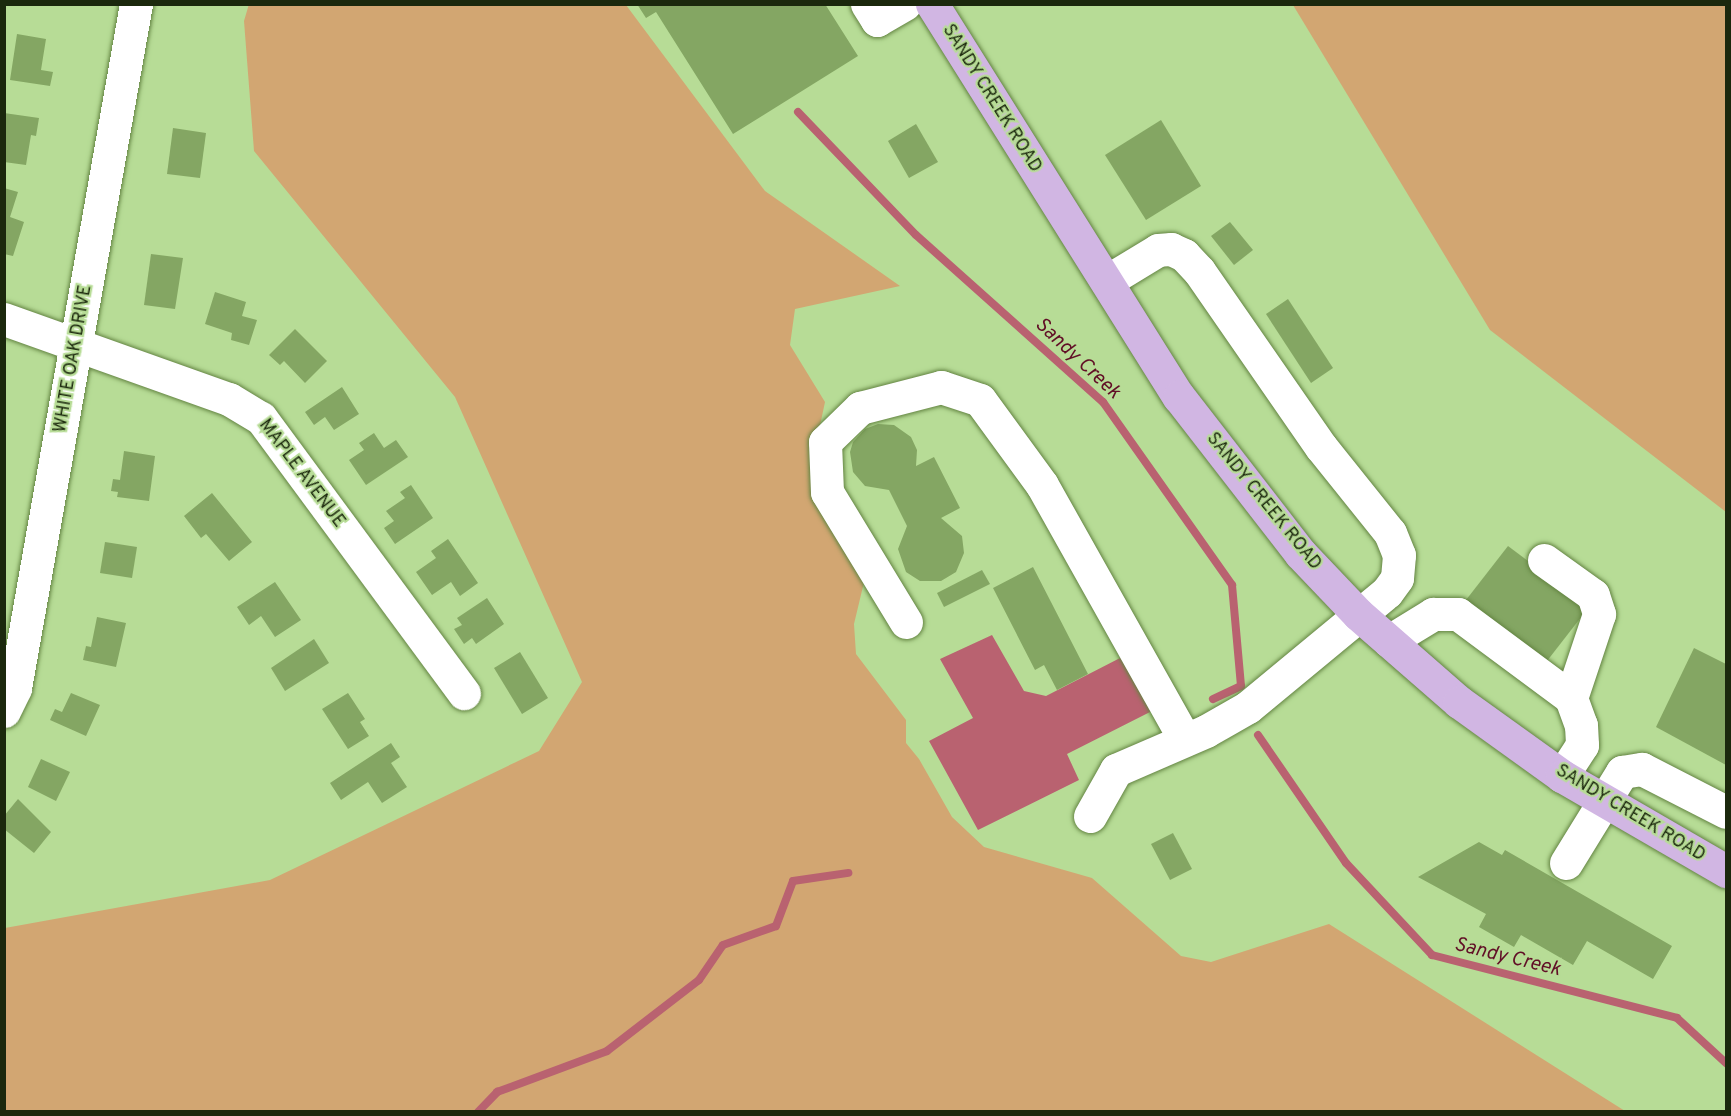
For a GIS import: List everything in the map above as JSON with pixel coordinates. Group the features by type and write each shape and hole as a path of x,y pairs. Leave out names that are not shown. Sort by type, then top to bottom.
{"main road":[{"name":"SANDY CREEK ROAD","path":"932,4 1179,396 1300,552 1358,614 1459,702 1562,776 1726,871"}],"street":[{"name":"WHITE OAK DRIVE","path":"4,711 15,688 136,4"},
{"path":"867,4 877,20 905,4"},
{"path":"1090,816 1116,770 1185,740 1248,707 1387,592 1397,578 1399,555 1390,533 1321,447 1199,271 1184,255 1171,249 1158,250 1107,281"},
{"name":"MAPLE AVENUE","path":"4,319 77,343 229,399 261,418 464,693"},
{"path":"906,622 827,492 825,442 860,408 941,387 980,400 1042,484 1185,740"},
{"path":"1544,560 1593,595 1599,614 1571,698"},
{"path":"1389,641 1433,614 1458,614 1571,698 1581,725 1582,745 1562,776"},
{"path":"1566,863 1602,800 1622,772 1642,769 1726,812"}],"shaded area":[{"path":"249,4 626,5 765,191 900,286 795,309 790,345 825,402 815,449 865,578 854,624 856,654 906,720 906,743 919,759 952,817 984,847 1092,878 1181,956 1211,962 1329,924 1625,1111 5,1112 5,928 270,880 539,751 582,682 455,397 254,151 244,21"},
{"path":"1293,5 1726,5 1726,512 1490,330"},
{"path":"992,635 1024,691 1046,696 1122,657 1152,711 1067,754 1079,780 978,830 929,741 973,718 940,659"}],"building":[{"path":"637,4 825,4 858,56 733,134 656,12 646,18"},
{"path":"17,34 46,39 41,70 53,72 50,86 10,80"},
{"path":"4,113 39,118 36,136 31,135 26,165 4,162"},
{"path":"1161,120 1201,186 1146,220 1105,155"},
{"path":"916,124 938,162 909,178 888,141"},
{"path":"173,128 206,133 200,178 167,174"},
{"path":"4,188 18,192 10,217 24,222 13,256 4,254"},
{"path":"1230,222 1253,250 1234,265 1211,236"},
{"path":"151,254 183,258 175,309 144,305"},
{"path":"215,292 246,302 242,316 257,320 249,345 231,340 232,333 205,324"},
{"path":"1288,299 1333,368 1311,383 1266,314"},
{"path":"295,329 327,361 305,383 284,361 280,365 269,355"},
{"path":"342,387 359,414 334,430 325,417 314,425 305,412"},
{"path":"878,424 894,425 911,437 917,450 916,466 934,457 960,508 941,518 962,536 964,553 956,572 941,581 920,581 906,572 898,549 907,526 889,490 865,486 853,472 850,452 853,442 865,429"},
{"path":"374,433 384,448 396,440 408,457 366,485 349,460 364,450 359,443"},
{"path":"124,451 155,456 149,501 117,497 118,492 111,491 113,479 120,480"},
{"path":"411,485 433,518 395,544 384,528 394,521 386,511 405,498 400,492"},
{"path":"212,493 252,542 229,561 206,534 201,538 184,516"},
{"path":"448,539 478,583 460,596 451,582 432,595 416,572 436,558 431,551"},
{"path":"105,542 137,547 132,578 100,573"},
{"path":"1508,546 1589,607 1547,661 1466,600"},
{"path":"1033,567 1088,674 1057,690 1044,665 1035,670 993,588"},
{"path":"982,570 990,584 944,607 937,593"},
{"path":"275,582 301,620 275,637 261,616 249,625 237,607"},
{"path":"487,598 504,624 476,644 472,638 464,644 454,629 462,625 457,618"},
{"path":"97,617 126,623 116,667 83,660 86,646 91,647"},
{"path":"314,639 329,663 285,691 271,668"},
{"path":"1694,648 1726,664 1726,765 1656,727"},
{"path":"520,652 548,698 522,714 494,668"},
{"path":"71,693 100,705 86,736 50,720 55,709 62,712"},
{"path":"348,693 365,719 360,722 369,736 348,749 322,709"},
{"path":"391,743 400,757 391,763 407,787 382,803 368,782 341,800 330,783"},
{"path":"41,759 70,772 56,801 28,787"},
{"path":"18,799 51,832 34,853 4,829 4,816"},
{"path":"1173,833 1192,869 1170,880 1151,844"},
{"path":"1479,842 1502,855 1505,850 1672,946 1653,979 1587,941 1573,965 1521,935 1514,947 1479,927 1486,914 1418,877"}],"waterway":[{"name":"Sandy Creek","path":"798,112 916,235 1103,402 1232,585 1241,686 1213,699"},
{"name":"Sandy Creek","path":"1258,735 1346,863 1432,955 1677,1018 1726,1063"},
{"path":"478,1112 497,1092 607,1051 699,980 723,945 776,926 793,881 848,873"}]}
